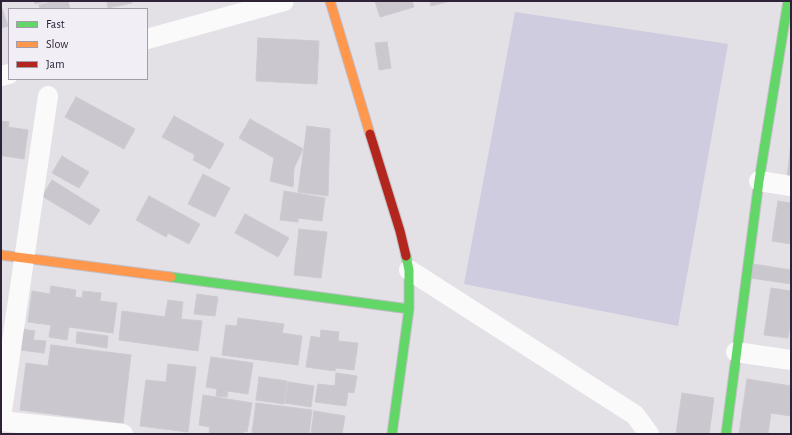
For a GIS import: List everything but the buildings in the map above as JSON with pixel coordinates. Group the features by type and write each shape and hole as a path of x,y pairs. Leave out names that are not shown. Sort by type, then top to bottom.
{"street":[{"path":"148,38 284,1"},
{"path":"330,1 400,231 409,270 409,309 392,434"},
{"path":"726,434 759,181 787,32 788,1"},
{"path":"1,417 48,96"},
{"path":"759,181 791,186"},
{"path":"1,255 409,309"},
{"path":"409,270 636,415 649,434"},
{"path":"736,352 791,360"},
{"path":"1,421 124,434"}],"shaded area":[{"path":"515,12 728,44 678,326 464,284"}],"traffic: fast":[{"path":"726,434 759,181 788,1"},
{"path":"392,434 409,309 409,270 406,256"},
{"path":"171,277 409,309"}],"traffic: slow":[{"path":"330,1 370,134"},
{"path":"1,255 171,277"}],"traffic: jam":[{"path":"370,134 400,231 406,256"}]}
